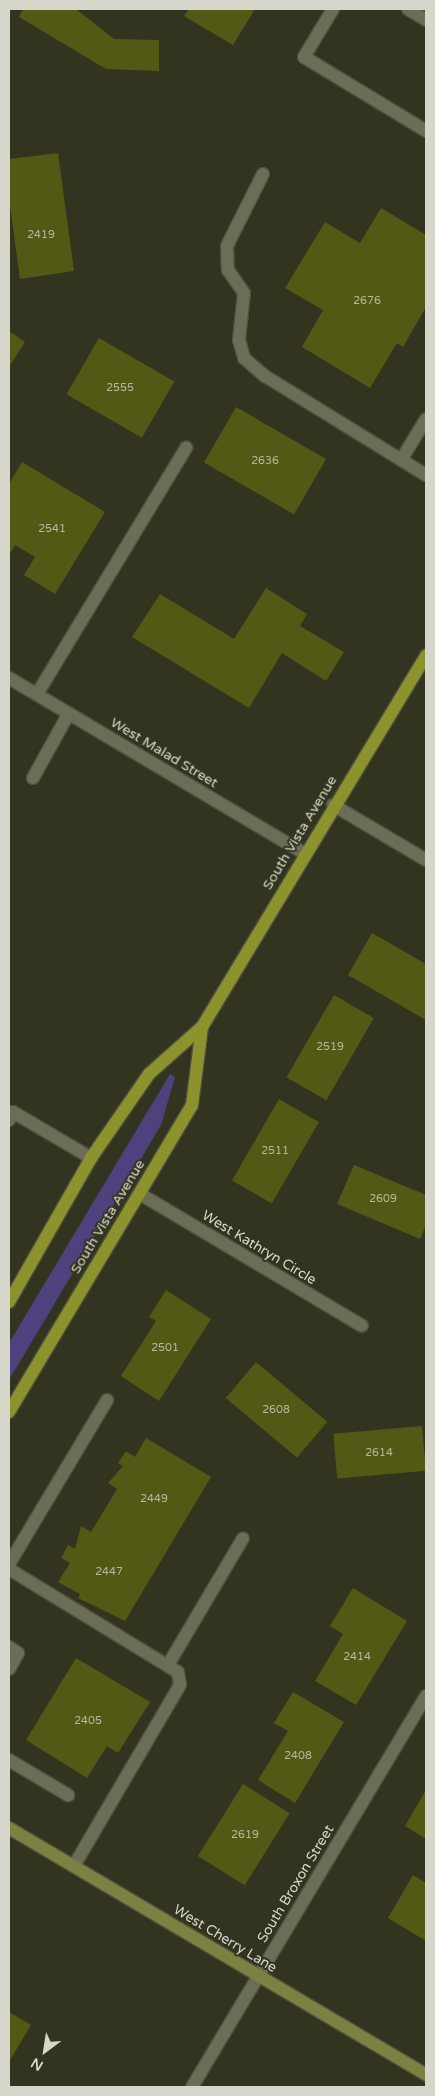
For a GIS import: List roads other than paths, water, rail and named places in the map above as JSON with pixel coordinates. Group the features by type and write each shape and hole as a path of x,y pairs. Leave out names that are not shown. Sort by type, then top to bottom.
{"main road":[{"name":"South Vista Avenue","path":"9,1302 92,1158 149,1074 202,1027 333,805 426,655"},
{"name":"South Vista Avenue","path":"9,1412 192,1105 202,1027"}],"street":[{"path":"333,9 304,57 426,131"},
{"path":"408,9 426,20"},
{"path":"263,174 227,246 228,270 244,293 239,340 244,358 265,376 426,475"},
{"path":"401,460 426,419"},
{"path":"37,694 186,448"},
{"name":"West Malad Street","path":"9,678 305,854"},
{"path":"33,778 69,713"},
{"path":"333,805 426,860"},
{"path":"9,1120 13,1112 92,1158"},
{"name":"West Kathryn Circle","path":"140,1194 362,1326"},
{"path":"9,1564 107,1400"},
{"path":"168,1665 243,1538"},
{"path":"9,1569 178,1672 180,1685 74,1866"},
{"path":"9,1647 18,1653 9,1669"},
{"name":"South Broxon Street","path":"192,2087 426,1696"},
{"path":"9,1760 68,1795"},
{"name":"West Cherry Lane","path":"9,1828 426,2075"}]}
